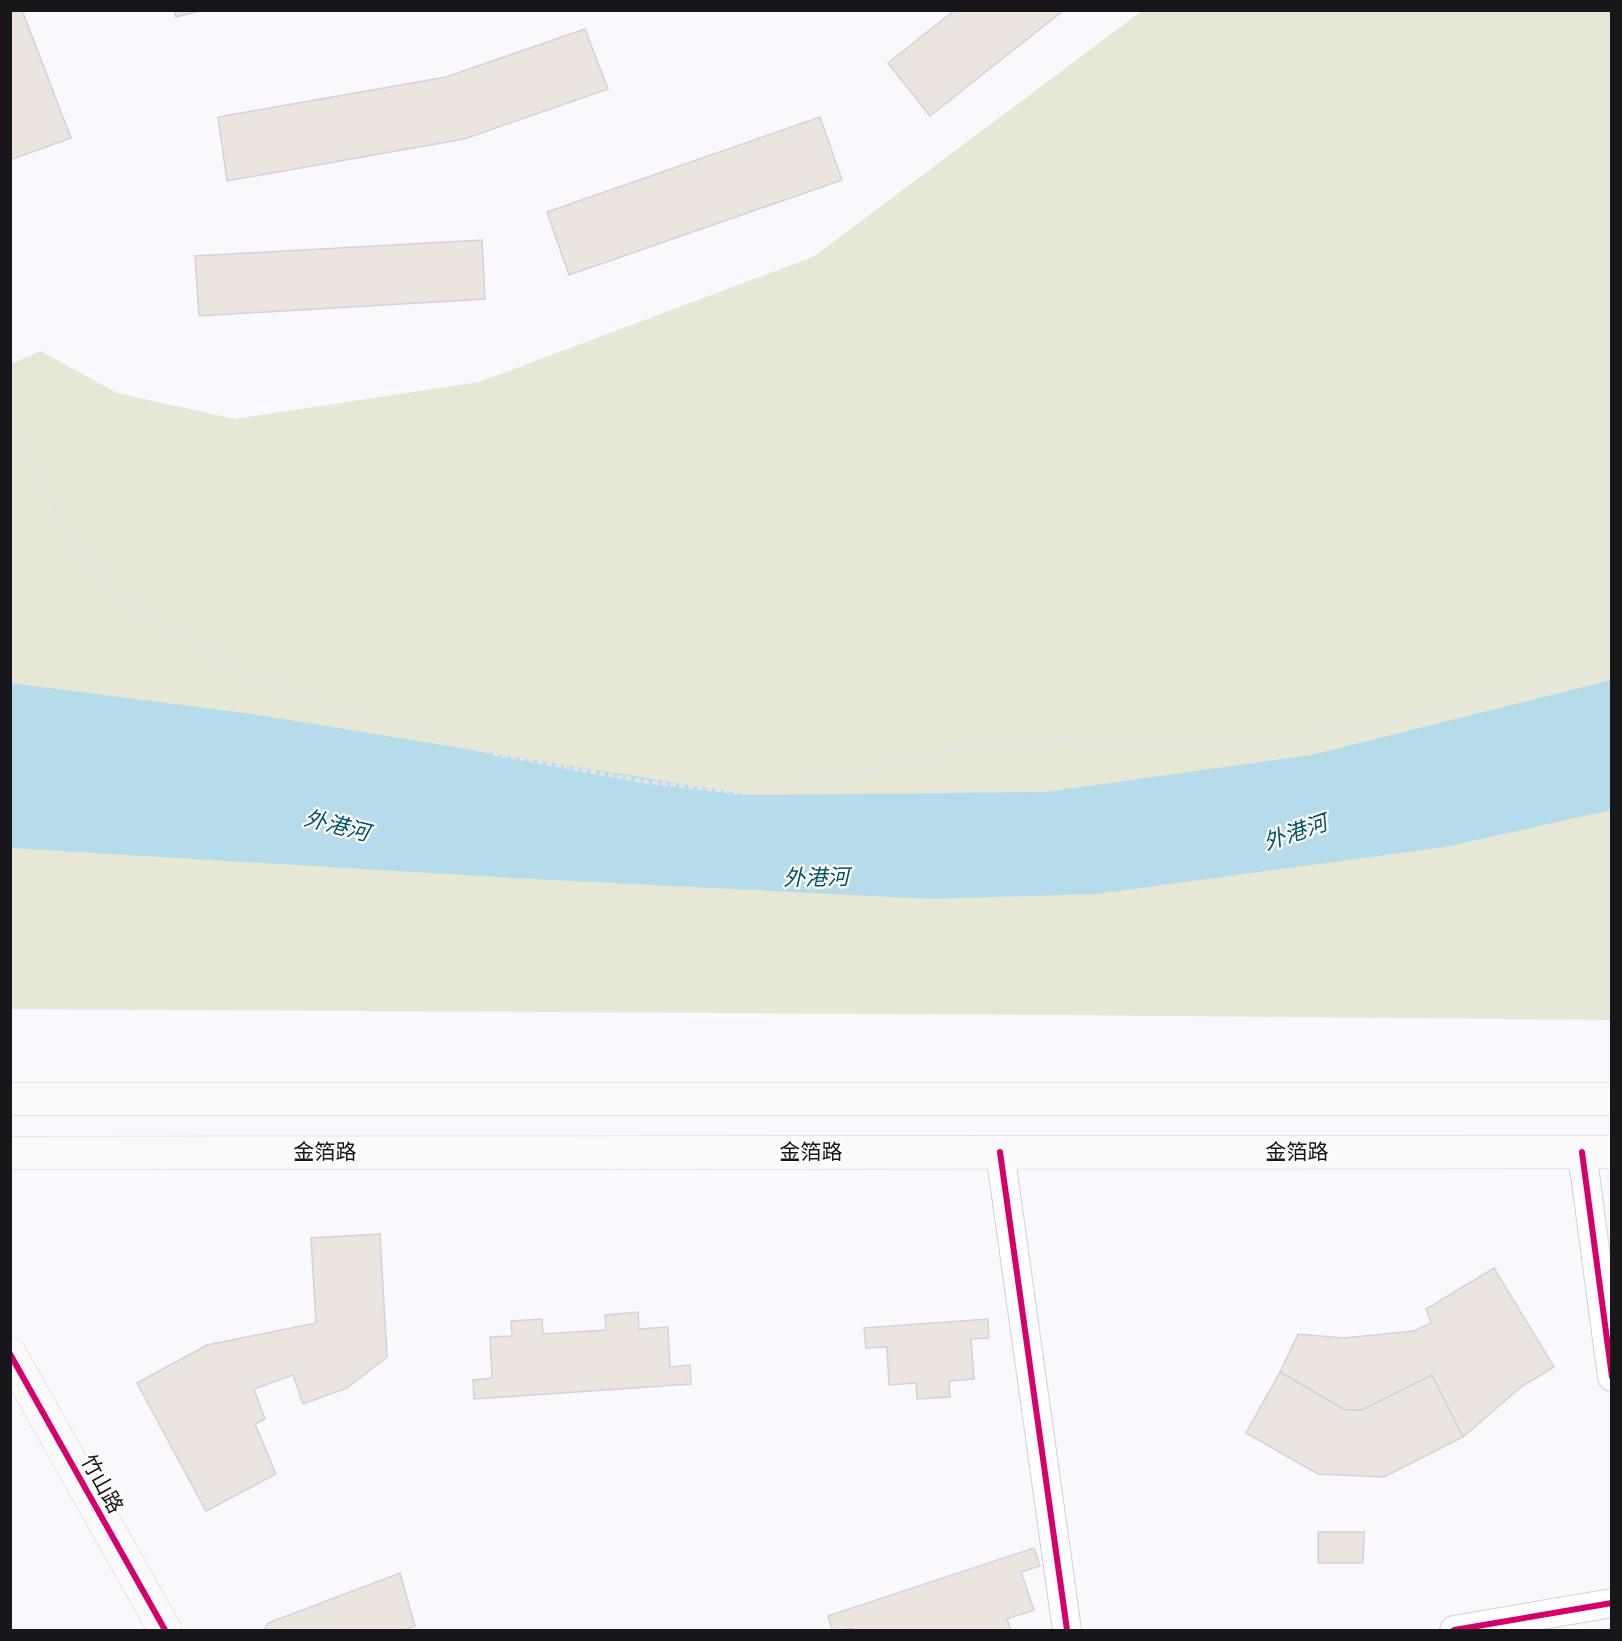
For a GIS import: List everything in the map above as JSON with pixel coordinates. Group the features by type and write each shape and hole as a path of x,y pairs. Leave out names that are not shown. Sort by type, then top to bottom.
{"main road":[{"path":"10,1099 1611,1099"},
{"name":"金箔路","path":"10,1152 1597,1152"},
{"name":"竹山路","path":"10,1354 165,1630"}],"street":[{"path":"1000,1152 1067,1630"},
{"path":"1597,1152 1611,1377"},
{"path":"1454,1630 1611,1603"}],"path":[{"path":"10,417 59,518 104,582 146,615 246,675 359,719 496,754 647,782 744,793 833,780 971,746 1081,736 1137,747 1267,743 1438,715 1611,668"}],"green space":[{"path":"1142,11 1611,11 1611,1020 11,1009 11,364 41,351 117,393 235,419 479,382 813,257"}],"water":[{"name":"外港河","path":"1611,680 1611,810 1445,847 1096,894 931,899 513,878 11,848 11,683 252,714 751,795 1045,792 1311,755"}],"building":[{"path":"10,10 22,10 71,138 10,160"},
{"path":"174,10 203,10 176,17"},
{"path":"955,10 1064,10 930,116 888,63"},
{"path":"585,29 608,89 464,139 227,181 218,117 446,77"},
{"path":"820,117 842,180 569,275 547,212"},
{"path":"482,240 485,299 199,316 195,256"},
{"path":"380,1234 387,1357 347,1388 303,1404 293,1375 254,1389 265,1419 255,1424 276,1474 206,1511 137,1383 207,1345 316,1323 311,1238"},
{"path":"1494,1268 1554,1367 1521,1387 1463,1437 1432,1375 1362,1410 1345,1410 1280,1372 1298,1334 1344,1338 1414,1331 1431,1323 1426,1309"},
{"path":"638,1312 639,1329 668,1327 670,1367 690,1365 691,1384 474,1399 473,1380 492,1378 490,1337 512,1336 511,1321 542,1319 543,1334 606,1330 605,1315"},
{"path":"988,1319 989,1338 971,1339 974,1379 949,1381 950,1397 917,1399 916,1383 889,1385 887,1347 866,1348 864,1328"},
{"path":"1280,1372 1345,1410 1362,1410 1432,1375 1463,1437 1384,1477 1318,1474 1246,1433"},
{"path":"1318,1532 1364,1532 1363,1563 1318,1563"},
{"path":"1034,1548 1040,1566 1021,1572 1034,1610 1007,1619 1011,1630 853,1630 852,1628 832,1630 828,1616"},
{"path":"400,1573 415,1626 404,1630 264,1630 268,1623"}],"cycle path":[{"path":"1000,1152 1067,1630"},
{"path":"1582,1152 1612,1377"},
{"path":"10,1354 165,1630"},
{"path":"1454,1630 1612,1603"}]}
